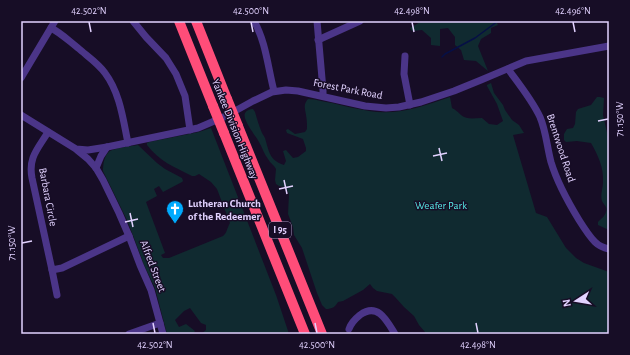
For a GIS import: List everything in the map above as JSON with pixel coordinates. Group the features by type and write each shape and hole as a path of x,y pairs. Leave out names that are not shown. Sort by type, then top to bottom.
{"highway":[{"name":"Yankee Division Highway","path":"179,21 305,334"},
{"name":"Yankee Division Highway","path":"196,21 322,334"},
{"path":"308,300 325,334"},
{"path":"295,310 302,334"}],"street":[{"path":"21,78 55,21"},
{"path":"133,21 166,58 176,74 185,96 190,130"},
{"path":"254,21 263,42 274,91"},
{"path":"317,21 323,96"},
{"path":"318,40 360,21"},
{"path":"51,28 91,59 107,76 119,101 128,143"},
{"name":"Forest Park Road","path":"76,149 88,150 107,147 190,130 211,122 274,91 289,90 307,92 371,107 392,108 410,105 471,85 508,68 531,60 609,46"},
{"path":"405,56 404,76 410,105"},
{"name":"Brentwood Road","path":"508,68 540,117 553,169 572,209 592,240 609,249"},
{"path":"21,115 76,149"},
{"name":"Barbara Circle","path":"48,132 33,156 30,165 57,295"},
{"path":"96,168 107,147"},
{"name":"Alfred Street","path":"76,149 96,168 105,184 129,236 151,290 163,334"},
{"path":"52,270 62,268 129,236"},
{"path":"349,329 352,323 359,316 366,311 373,310 383,316 395,334"},
{"path":"129,334 160,323"}],"green space":[{"path":"422,21 496,21 498,25 491,28 491,33 481,39 478,46 488,71 476,61 464,60 461,50 455,45 455,37 448,28 440,29 440,46 431,45 431,38 422,30 412,31 410,28"},
{"name":"Weafer Park","path":"491,83 494,93 505,110 512,120 519,125 524,133 513,135 536,213 547,217 566,248 576,258 584,263 609,272 609,334 425,334 414,316 392,294 377,291 370,284 363,290 343,301 338,302 330,309 326,309 322,305 317,293 302,248 294,235 293,227 288,214 289,194 286,187 276,184 276,169 270,162 247,124 245,113 253,109 272,158 284,165 286,161 283,151 286,150 293,158 298,157 306,151 303,139 287,133 286,130 288,129 295,134 305,132 307,129 307,121 305,105 308,99 369,111 390,112 430,104 450,97 452,108 463,117 482,118 489,124 497,125 503,121 497,104 487,86"},
{"path":"597,97 604,98 603,115 609,138 609,230 598,225 598,222 605,215 606,206 601,199 603,172 596,152 591,143 577,141 566,142 564,140 564,134 567,129 573,128 575,124 576,112 578,109 591,105"},
{"path":"211,128 276,295 289,334 201,334 206,330 206,325 201,323 190,308 184,311 175,320 179,327 186,324 195,331 193,334 167,334 155,288 144,265 127,220 103,171 105,158 110,151 138,145 165,169 182,178 182,182 163,192 159,186 154,189 157,196 146,202 165,253 161,255 163,258 169,258 223,236 230,223 217,189 211,182 199,174 192,176 167,163 152,151 147,143"}],"waterway":[{"path":"442,57 475,38 498,21"}],"place":[{"name":"Lutheran Church of the Redeemer","path":"175,224"}]}
